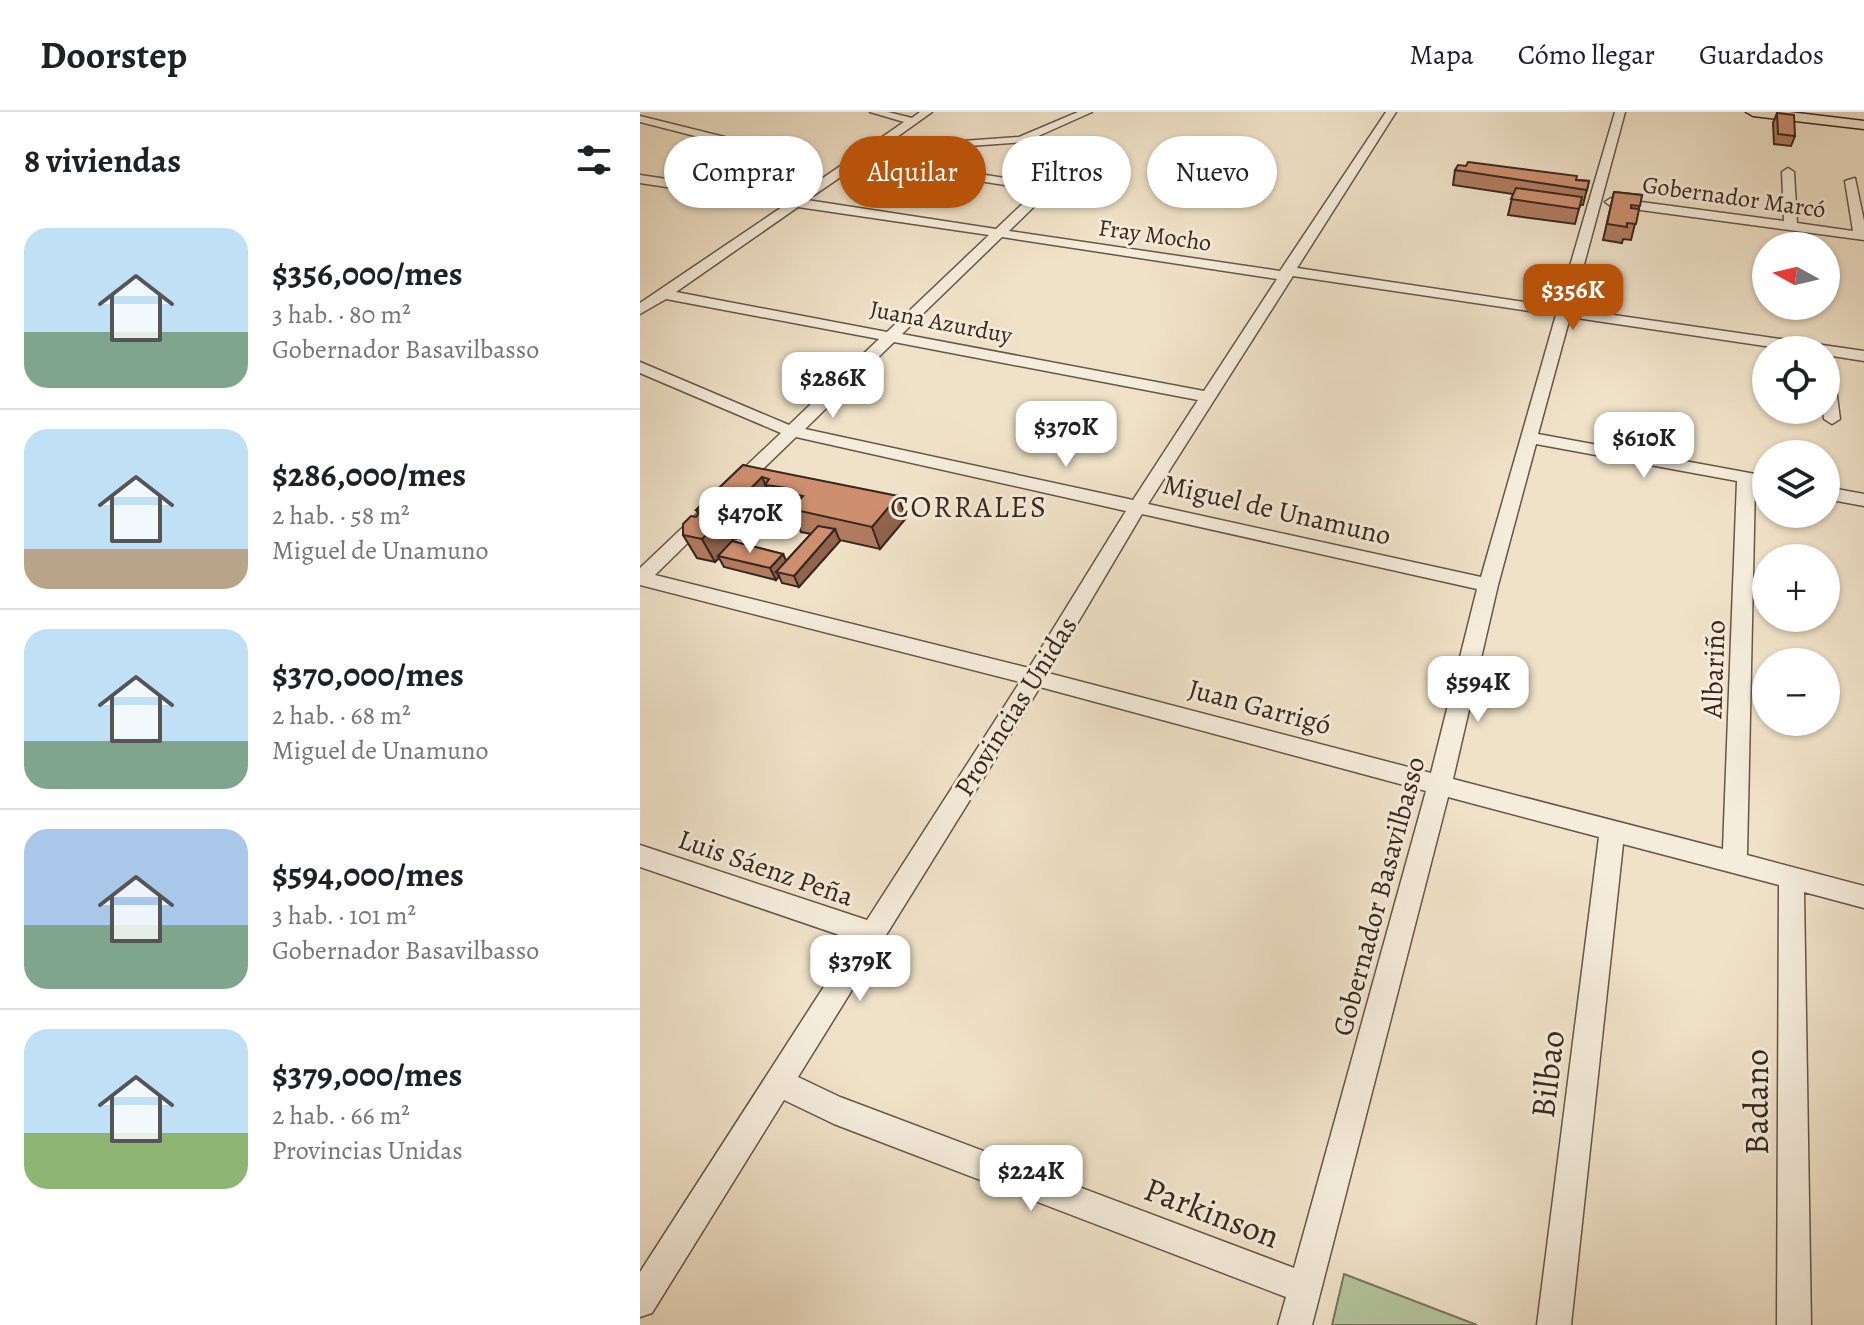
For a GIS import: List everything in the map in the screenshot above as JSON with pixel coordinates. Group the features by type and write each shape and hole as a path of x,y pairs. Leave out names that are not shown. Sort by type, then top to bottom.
{"main road":[{"path":"1753,112 1864,125"}],"street":[{"path":"875,112 912,121"},
{"path":"891,136 927,112"},
{"path":"986,142 1021,140 1087,112"},
{"name":"Provincias Unidas","path":"640,1301 1035,678 1138,506 1391,112"},
{"name":"Gobernador Basavilbasso","path":"1295,1325 1440,784 1488,585 1620,112"},
{"path":"640,119 708,136"},
{"path":"1788,172 1791,226"},
{"name":"Fray Mocho","path":"641,180 664,183"},
{"path":"1851,181 1862,236"},
{"name":"Gobernador Marcó","path":"1597,201 1862,236"},
{"name":"Fray Mocho","path":"823,207 1752,340"},
{"path":"640,310 786,208"},
{"path":"640,578 1026,208"},
{"name":"Juana Azurduy","path":"664,294 1209,397"},
{"name":"Fray Mocho","path":"1840,367 1864,356"},
{"name":"Miguel de Unamuno","path":"640,367 769,424 793,431 1488,585"},
{"path":"1530,438 1752,479"},
{"path":"1840,496 1864,500"},
{"name":"Albariño","path":"1735,863 1753,528"},
{"name":"Juan Garrigó","path":"640,578 1035,678 1864,897"},
{"name":"Bilbao","path":"1554,1325 1612,830"},
{"name":"Luis Sáenz Peña","path":"640,856 873,934"},
{"name":"Badano","path":"1791,879 1794,1325"},
{"name":"Parkinson","path":"780,1083 834,1109 1305,1288"}],"green space":[{"path":"1344,1274 1477,1325 1332,1325"}],"building":[{"path":"1777,113 1794,115 1795,136 1778,134"},
{"path":"1468,162 1577,176 1576,180 1589,181 1587,190 1455,170 1458,165 1466,166"},
{"path":"1516,188 1582,197 1579,209 1511,199"},
{"path":"1614,192 1642,195 1640,206 1631,205 1631,208 1639,209 1636,224 1627,223 1627,227 1607,224"},
{"path":"743,465 898,496 872,527 791,509 803,496 785,492 788,488 765,485 769,479 762,477 724,516 707,513 704,516 721,520 702,539 683,535 683,524 691,516 696,517 701,511 696,510"},
{"path":"818,526 835,529 794,576 776,572"},
{"path":"732,541 783,554 770,568 718,556"}],"district":[{"name":"CORRALES","path":"969,507"}]}
